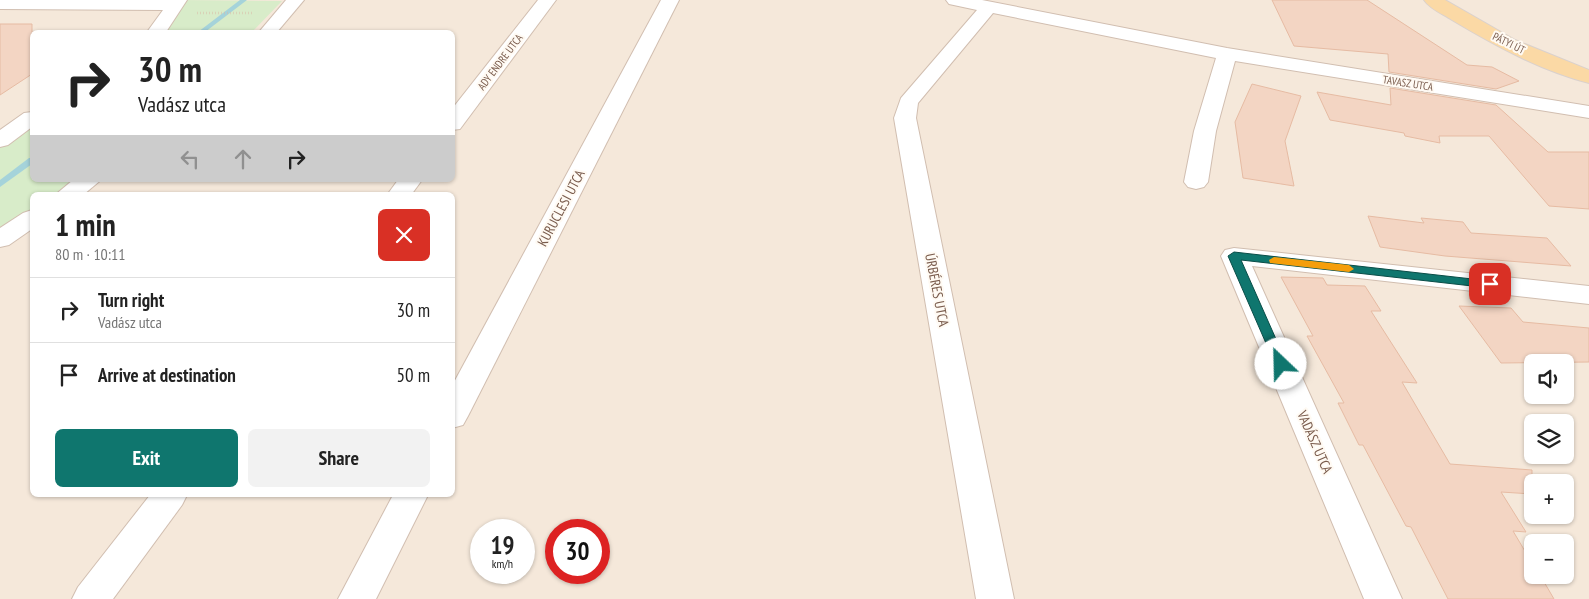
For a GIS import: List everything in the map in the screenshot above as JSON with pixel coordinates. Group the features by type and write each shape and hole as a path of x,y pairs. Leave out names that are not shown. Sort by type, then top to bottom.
{"main road":[{"name":"PÁTYI ÚT","path":"1433,0 1498,38 1589,78"}],"street":[{"path":"270,30 295,0"},
{"name":"ADY ENDRE UTCA","path":"455,120 547,0"},
{"name":"KURUCLESI UTCA","path":"455,410 670,0"},
{"name":"TAVASZ UTCA","path":"955,0 1227,54 1589,112"},
{"path":"0,4 176,3"},
{"path":"158,30 176,3"},
{"name":"ÚRBÉRES UTCA","path":"988,8 908,102 905,118 995,599"},
{"path":"1196,182 1205,131 1227,54"},
{"path":"0,140 30,119"},
{"path":"71,192 86,182"},
{"path":"0,214 30,218"},
{"path":"0,239 30,219"},
{"name":"VADÁSZ UTCA","path":"1383,599 1234,256 1589,295"},
{"path":"91,599 168,497"},
{"path":"357,599 410,497"}],"path":[{"path":"211,12 238,12"}],"shaded area":[{"path":"0,0 1589,0 1589,599 0,599"}],"green space":[{"path":"179,0 282,1 254,30 152,30 172,14"},
{"path":"30,115 30,182 71,182 58,192 30,192 30,212 0,233 0,136"}],"building":[{"path":"1272,0 1367,0 1467,65 1492,67 1519,81 1496,89 1389,72 1388,54 1294,46"},
{"path":"0,24 32,24 32,30 30,30 30,75 0,95"},
{"path":"1252,84 1301,96 1285,141 1294,186 1243,178 1235,122"},
{"path":"1390,88 1496,105 1548,152 1589,152 1589,209 1549,206 1489,136 1439,136 1440,143 1405,136 1404,133 1330,120 1317,92 1391,105"},
{"path":"1368,216 1424,223 1421,218 1463,222 1471,233 1547,238 1571,266 1445,256 1380,247"},
{"path":"1281,277 1323,278 1327,285 1365,286 1381,311 1371,311 1417,383 1402,382 1450,464 1532,470 1532,474 1524,474 1524,493 1501,492 1526,532 1513,531 1524,550 1524,584 1545,584 1554,599 1448,599 1411,527 1406,526 1363,445 1359,445 1338,403 1344,403 1307,336 1313,336"},
{"path":"1459,306 1511,308 1523,322 1589,328 1589,362 1574,362 1574,354 1524,354 1524,363 1501,363"}],"waterway":[{"path":"204,30 244,0"},
{"path":"0,184 30,162"}],"slow traffic":[{"path":"1274,260 1349,269"}],"route":[{"path":"1281,364 1234,256 1490,284"}]}
